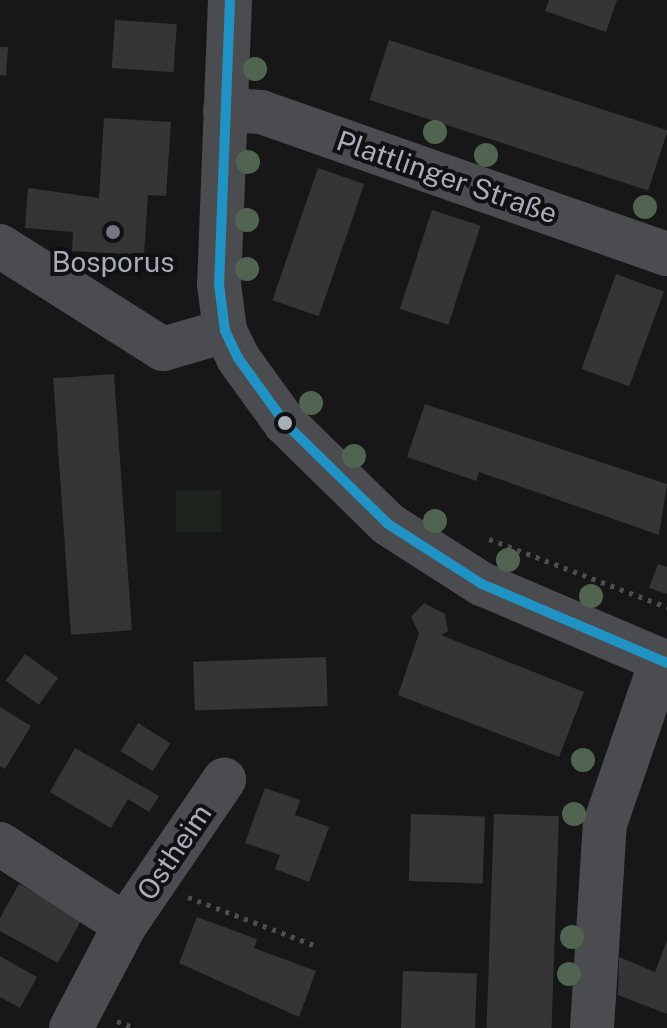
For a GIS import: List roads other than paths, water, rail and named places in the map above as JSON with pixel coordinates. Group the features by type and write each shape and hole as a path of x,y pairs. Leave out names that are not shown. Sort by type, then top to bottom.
{"street":[{"path":"230,0 219,258 225,331 285,423 388,524 482,584 664,662 605,824 592,1028"},
{"name":"Plattlinger Straße","path":"225,110 261,112 667,254"},
{"path":"0,246 163,349 225,331"},
{"name":"Ostheim","path":"71,1028 125,925 224,780"},
{"name":"Ostheim","path":"0,844 125,925"}],"place":[{"name":"Bosporus","path":"113,232"}]}
